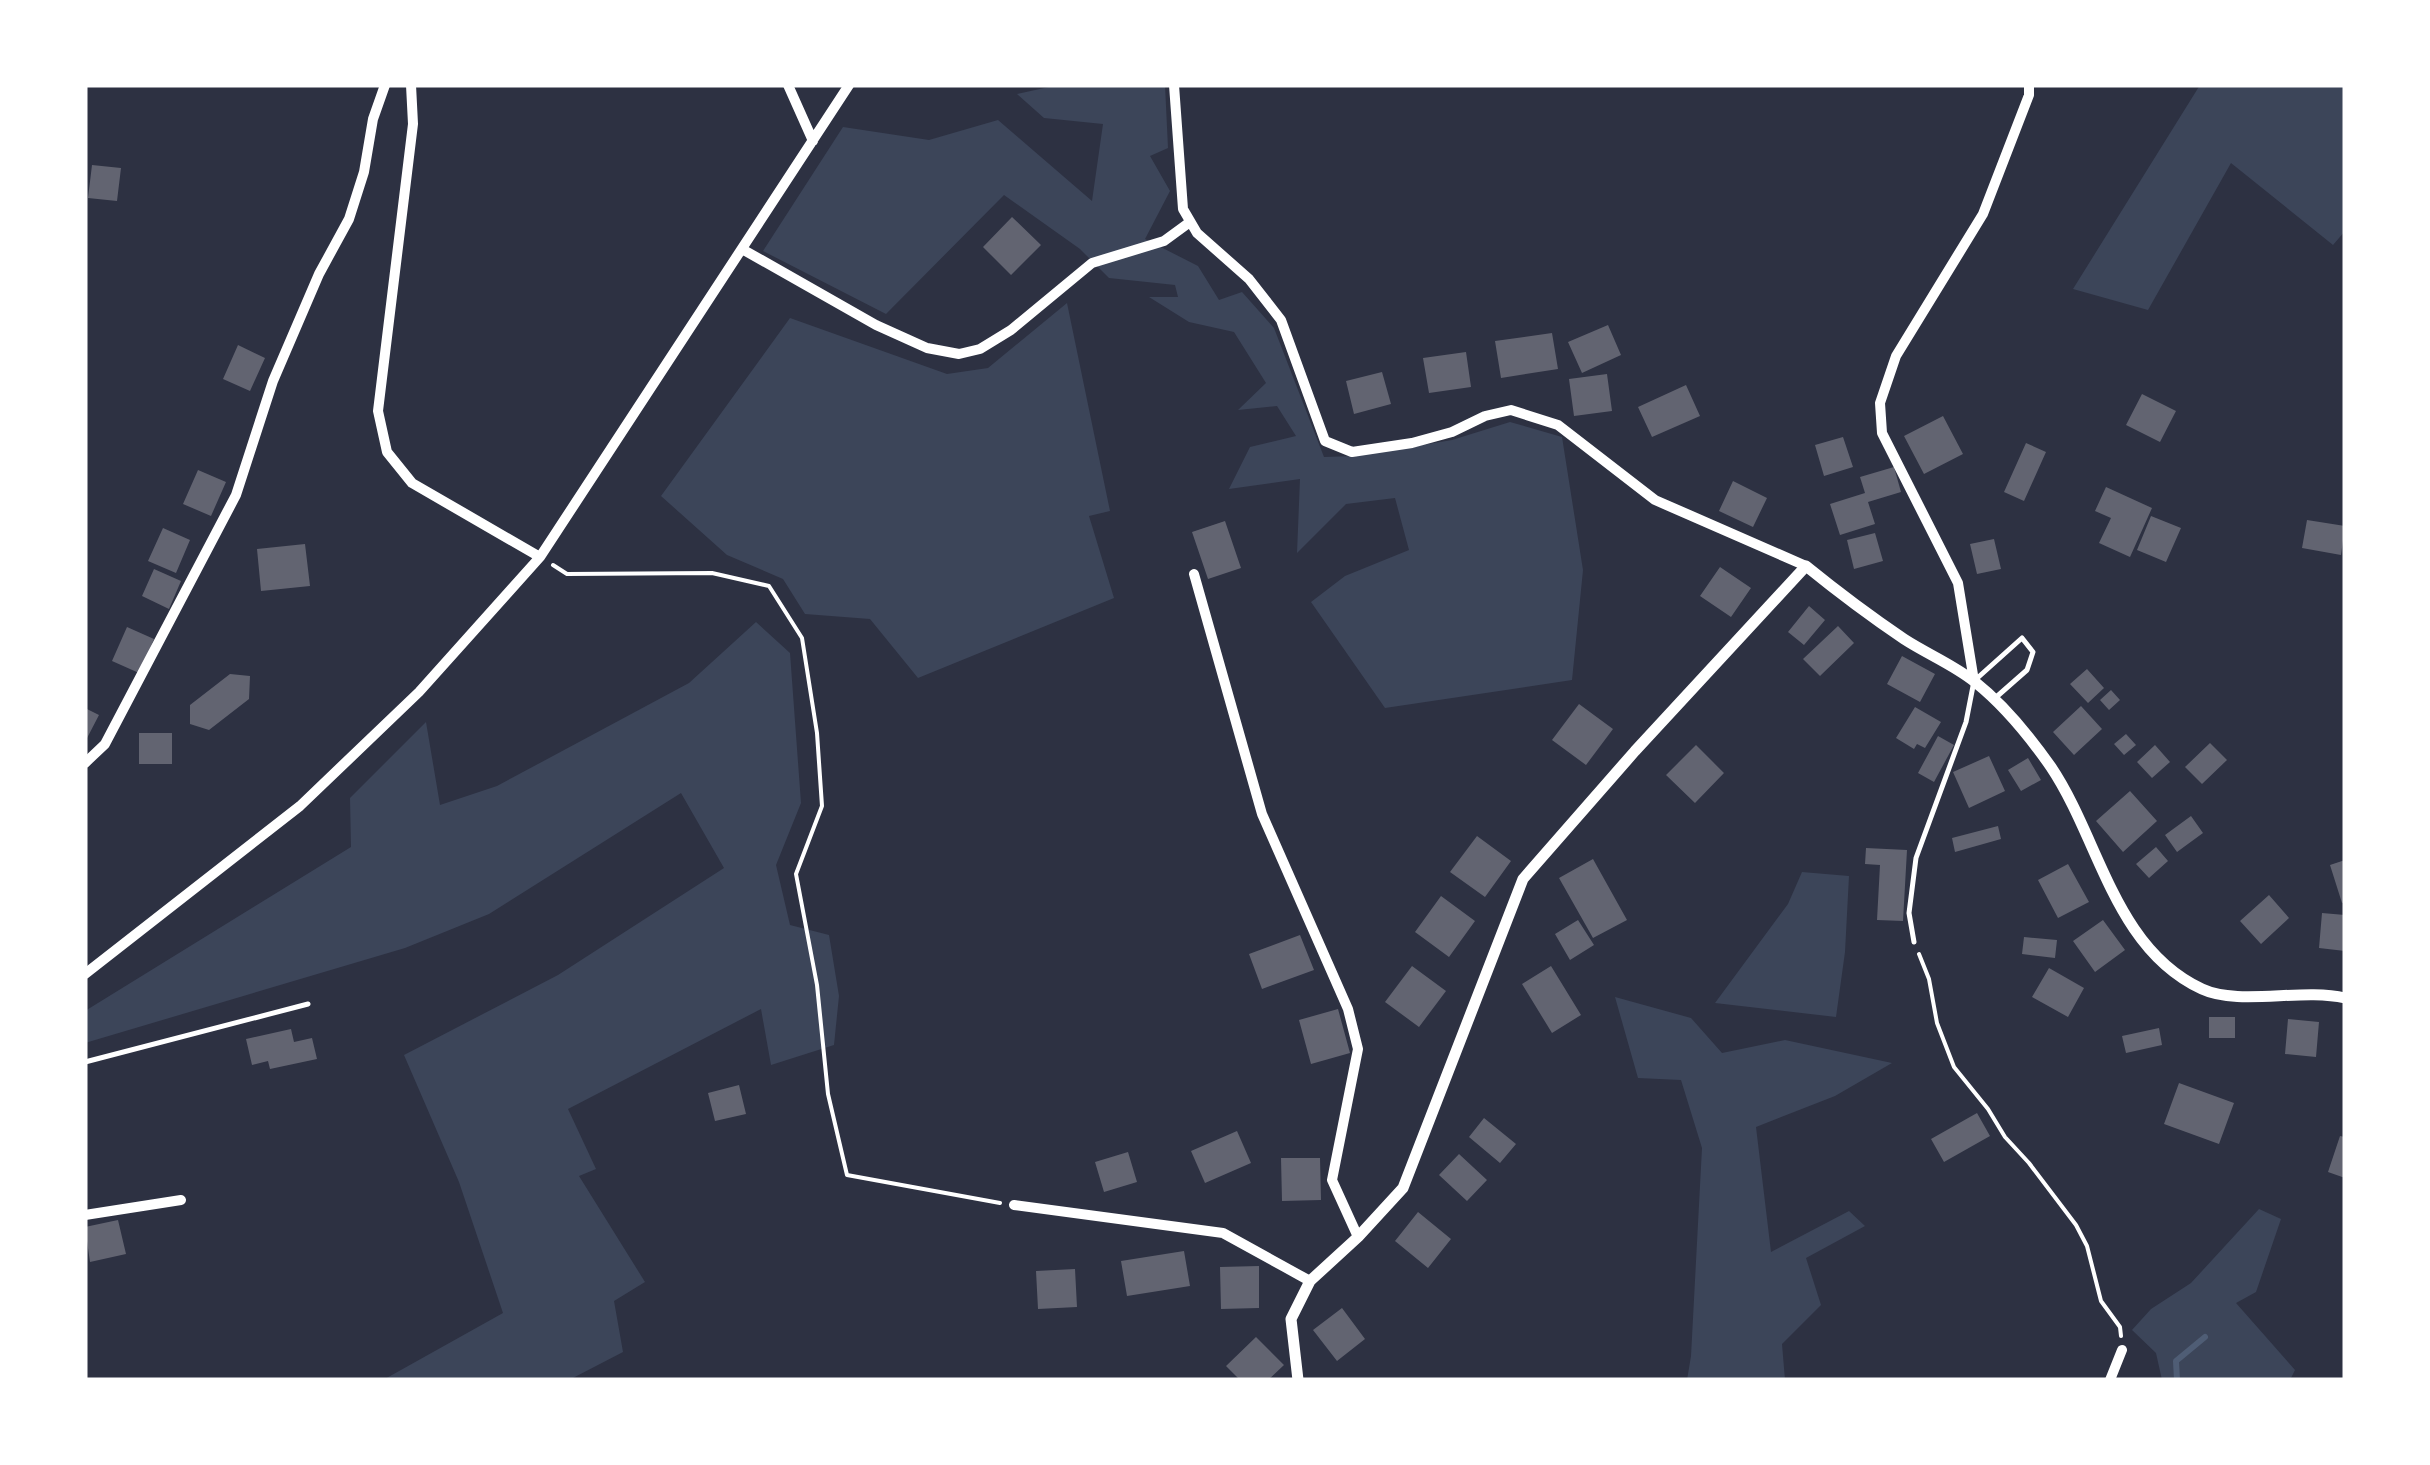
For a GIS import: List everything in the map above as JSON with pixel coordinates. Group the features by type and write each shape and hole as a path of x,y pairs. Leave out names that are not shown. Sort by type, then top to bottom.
{"street":[{"path":"85,763 105,744 236,495 273,380 319,274 349,219 364,172 373,118 386,85"},
{"path":"411,85 413,124 378,411 388,452 412,483 540,557"},
{"path":"788,85 813,141"},
{"path":"85,974 300,806 420,692 540,557 849,85"},
{"path":"1174,85 1183,209 1197,233 1249,280 1281,320 1326,441 1352,452 1412,443 1511,410 1558,425 1655,500 1806,566 1892,631 1974,681 1994,699 2052,769 2138,936 2202,989 2222,996 2310,992 2345,998"},
{"path":"1974,681 1958,583 1882,433 1880,403 1896,356 1983,214 2030,95 2029,85"},
{"path":"742,250 876,325 928,348 959,354 980,349 1011,330 1092,262 1164,240 1190,222"},
{"path":"1298,1380 1292,1319 1310,1281 1403,1188 1523,879 1806,566"},
{"path":"1194,574 1262,814 1348,1009 1358,1049 1332,1180 1358,1237"},
{"path":"85,1215 181,1200"},
{"path":"1014,1205 1223,1233 1310,1281"},
{"path":"2110,1380 2122,1350"}],"lane":[{"path":"1914,942 1909,914 1916,858 1966,722 1974,681 2022,638 2030,646 2030,666 1994,699"},
{"path":"85,1062 308,1004"}],"path":[{"path":"540,557 567,574 712,573 769,586 802,638 817,733 822,806 796,874 817,984 828,1094 847,1176 1014,1205"},
{"path":"1914,942 1929,979 1937,1024 1954,1067 2076,1225 2087,1246 2102,1301 2120,1327 2122,1350"}],"shaded area":[{"path":"1058,85 1165,85 1168,148 1150,156 1170,191 1145,239 1198,266 1219,300 1242,292 1274,328 1324,457 1355,456 1452,440 1510,422 1562,437 1583,570 1572,680 1385,708 1311,602 1345,576 1409,550 1395,498 1346,504 1297,553 1300,479 1229,489 1250,447 1296,436 1277,406 1238,410 1266,383 1234,332 1189,322 1149,297 1178,297 1175,285 1109,278 1080,249 1004,195 886,314 763,251 843,127 929,140 998,120 1092,201 1103,124 1044,118 1017,94"},
{"path":"2200,85 2345,85 2345,231 2333,245 2231,163 2148,310 2073,289"},
{"path":"1067,303 1110,511 1089,516 1114,598 918,678 870,619 805,614 783,579 727,555 661,496 790,318 947,374 988,368"},
{"path":"756,622 790,653 801,803 776,865 790,925 829,935 839,996 834,1045 771,1065 761,1009 568,1109 596,1169 579,1176 645,1282 614,1301 623,1352 569,1380 383,1380 503,1313 459,1182 404,1055 558,975 724,868 681,793 489,914 405,948 85,1043 85,1011 351,847 350,798 426,722 440,805 497,786 689,683"},
{"path":"1802,872 1849,876 1836,1017 1715,1003 1788,904"},
{"path":"1615,997 1691,1018 1722,1053 1785,1040 1892,1063 1835,1096 1756,1127 1771,1252 1849,1211 1865,1226 1806,1258 1821,1305 1782,1344 1785,1380 1687,1380 1702,1148 1681,1080 1638,1078"},
{"path":"2259,1209 2281,1219 2256,1292 2236,1303 2295,1370 2290,1380 2162,1380 2156,1353 2132,1330 2151,1309 2191,1283"}],"building":[{"path":"92,165 121,168 117,201 88,198"},
{"path":"1012,217 1041,245 1011,275 983,247"},
{"path":"1608,325 1621,355 1582,373 1568,342"},
{"path":"1552,333 1558,369 1501,378 1495,341"},
{"path":"238,345 265,358 250,391 223,379"},
{"path":"1466,352 1471,387 1429,393 1423,358"},
{"path":"1382,372 1391,404 1354,414 1346,381"},
{"path":"1607,374 1612,411 1574,416 1569,379"},
{"path":"1686,385 1700,416 1652,437 1638,407"},
{"path":"2142,394 2176,411 2160,442 2126,425"},
{"path":"1943,416 1963,454 1924,474 1904,436"},
{"path":"1843,437 1853,467 1824,476 1815,445"},
{"path":"2026,443 2046,452 2024,501 2004,492"},
{"path":"1894,467 1901,492 1868,502 1875,524 1840,535 1830,504 1865,493 1860,477"},
{"path":"198,470 226,482 211,516 183,504"},
{"path":"1733,481 1767,498 1753,527 1719,511"},
{"path":"2106,487 2152,508 2130,557 2099,543 2111,518 2095,511"},
{"path":"2151,516 2181,528 2166,562 2137,550"},
{"path":"2307,520 2345,526 2341,555 2302,548"},
{"path":"1225,521 1241,568 1208,579 1192,532"},
{"path":"163,528 190,540 176,573 148,561"},
{"path":"1875,533 1883,561 1854,569 1847,540"},
{"path":"1994,539 2001,569 1977,574 1970,544"},
{"path":"305,544 310,586 261,591 257,549"},
{"path":"1720,567 1751,588 1731,617 1700,596"},
{"path":"154,569 181,581 169,609 142,596"},
{"path":"1809,606 1825,620 1804,645 1788,632"},
{"path":"1838,626 1854,643 1820,676 1803,659"},
{"path":"127,627 154,639 139,673 112,661"},
{"path":"1902,656 1935,674 1920,702 1887,684"},
{"path":"2087,669 2104,688 2088,703 2070,684"},
{"path":"230,674 250,676 249,699 209,730 190,724 190,705"},
{"path":"2111,690 2120,700 2109,710 2100,700"},
{"path":"1579,704 1613,729 1586,765 1552,740"},
{"path":"2081,706 2102,729 2074,755 2053,732"},
{"path":"1915,707 1941,722 1925,748 1917,744 1914,749 1896,738"},
{"path":"85,708 99,715 85,742"},
{"path":"139,733 172,733 172,764 139,764"},
{"path":"2126,734 2136,745 2124,755 2114,744"},
{"path":"1938,736 1954,745 1934,782 1918,773"},
{"path":"2210,743 2227,760 2202,784 2185,767"},
{"path":"1696,745 1724,773 1695,803 1666,775"},
{"path":"2155,745 2170,762 2152,778 2137,762"},
{"path":"1989,756 2005,791 1969,808 1953,772"},
{"path":"2028,758 2041,780 2021,791 2008,770"},
{"path":"2130,791 2157,821 2123,852 2096,821"},
{"path":"2191,816 2203,833 2177,852 2165,835"},
{"path":"1998,826 2001,839 1955,852 1952,838"},
{"path":"1477,836 1511,861 1485,897 1450,872"},
{"path":"2156,847 2168,861 2149,878 2136,864"},
{"path":"1866,848 1907,850 1903,921 1877,920 1880,865 1865,864"},
{"path":"1593,859 1627,920 1593,938 1559,878"},
{"path":"2345,860 2345,902 2342,903 2330,865"},
{"path":"2068,864 2089,902 2058,918 2038,880"},
{"path":"2269,895 2289,918 2261,944 2240,921"},
{"path":"1441,896 1475,921 1449,957 1415,932"},
{"path":"2322,913 2345,915 2345,951 2319,948"},
{"path":"1578,920 1594,945 1570,960 1555,934"},
{"path":"2103,920 2125,950 2095,972 2073,941"},
{"path":"1300,935 1314,970 1262,989 1249,954"},
{"path":"2024,937 2057,940 2055,958 2022,954"},
{"path":"1412,966 1446,991 1419,1027 1385,1002"},
{"path":"1551,966 1581,1015 1552,1033 1522,984"},
{"path":"2049,968 2084,988 2068,1017 2032,997"},
{"path":"1338,1009 1350,1053 1311,1064 1299,1020"},
{"path":"2209,1017 2235,1017 2235,1038 2209,1038"},
{"path":"2288,1019 2319,1022 2316,1057 2285,1054"},
{"path":"2159,1028 2162,1045 2126,1053 2122,1036"},
{"path":"291,1029 294,1042 312,1038 317,1059 270,1069 268,1061 252,1065 246,1039"},
{"path":"2179,1083 2234,1103 2219,1144 2164,1124"},
{"path":"739,1085 746,1114 715,1121 708,1093"},
{"path":"1977,1113 1990,1136 1944,1162 1931,1139"},
{"path":"1484,1118 1516,1144 1500,1163 1469,1137"},
{"path":"1237,1131 1251,1163 1205,1183 1191,1151"},
{"path":"2340,1136 2345,1137 2345,1178 2328,1172"},
{"path":"1128,1152 1137,1182 1104,1192 1095,1162"},
{"path":"1459,1154 1487,1180 1467,1201 1439,1175"},
{"path":"1281,1158 1320,1158 1321,1200 1282,1201"},
{"path":"1418,1212 1451,1239 1428,1268 1395,1241"},
{"path":"118,1220 126,1254 90,1262 85,1227"},
{"path":"1184,1251 1190,1286 1127,1296 1121,1261"},
{"path":"1259,1266 1259,1308 1221,1309 1220,1267"},
{"path":"1075,1269 1077,1307 1038,1309 1036,1271"},
{"path":"1342,1308 1365,1339 1337,1361 1313,1330"},
{"path":"1256,1337 1284,1365 1268,1380 1240,1380 1226,1366"}],"waterway":[{"path":"2177,1380 2176,1361 2205,1337"}]}
